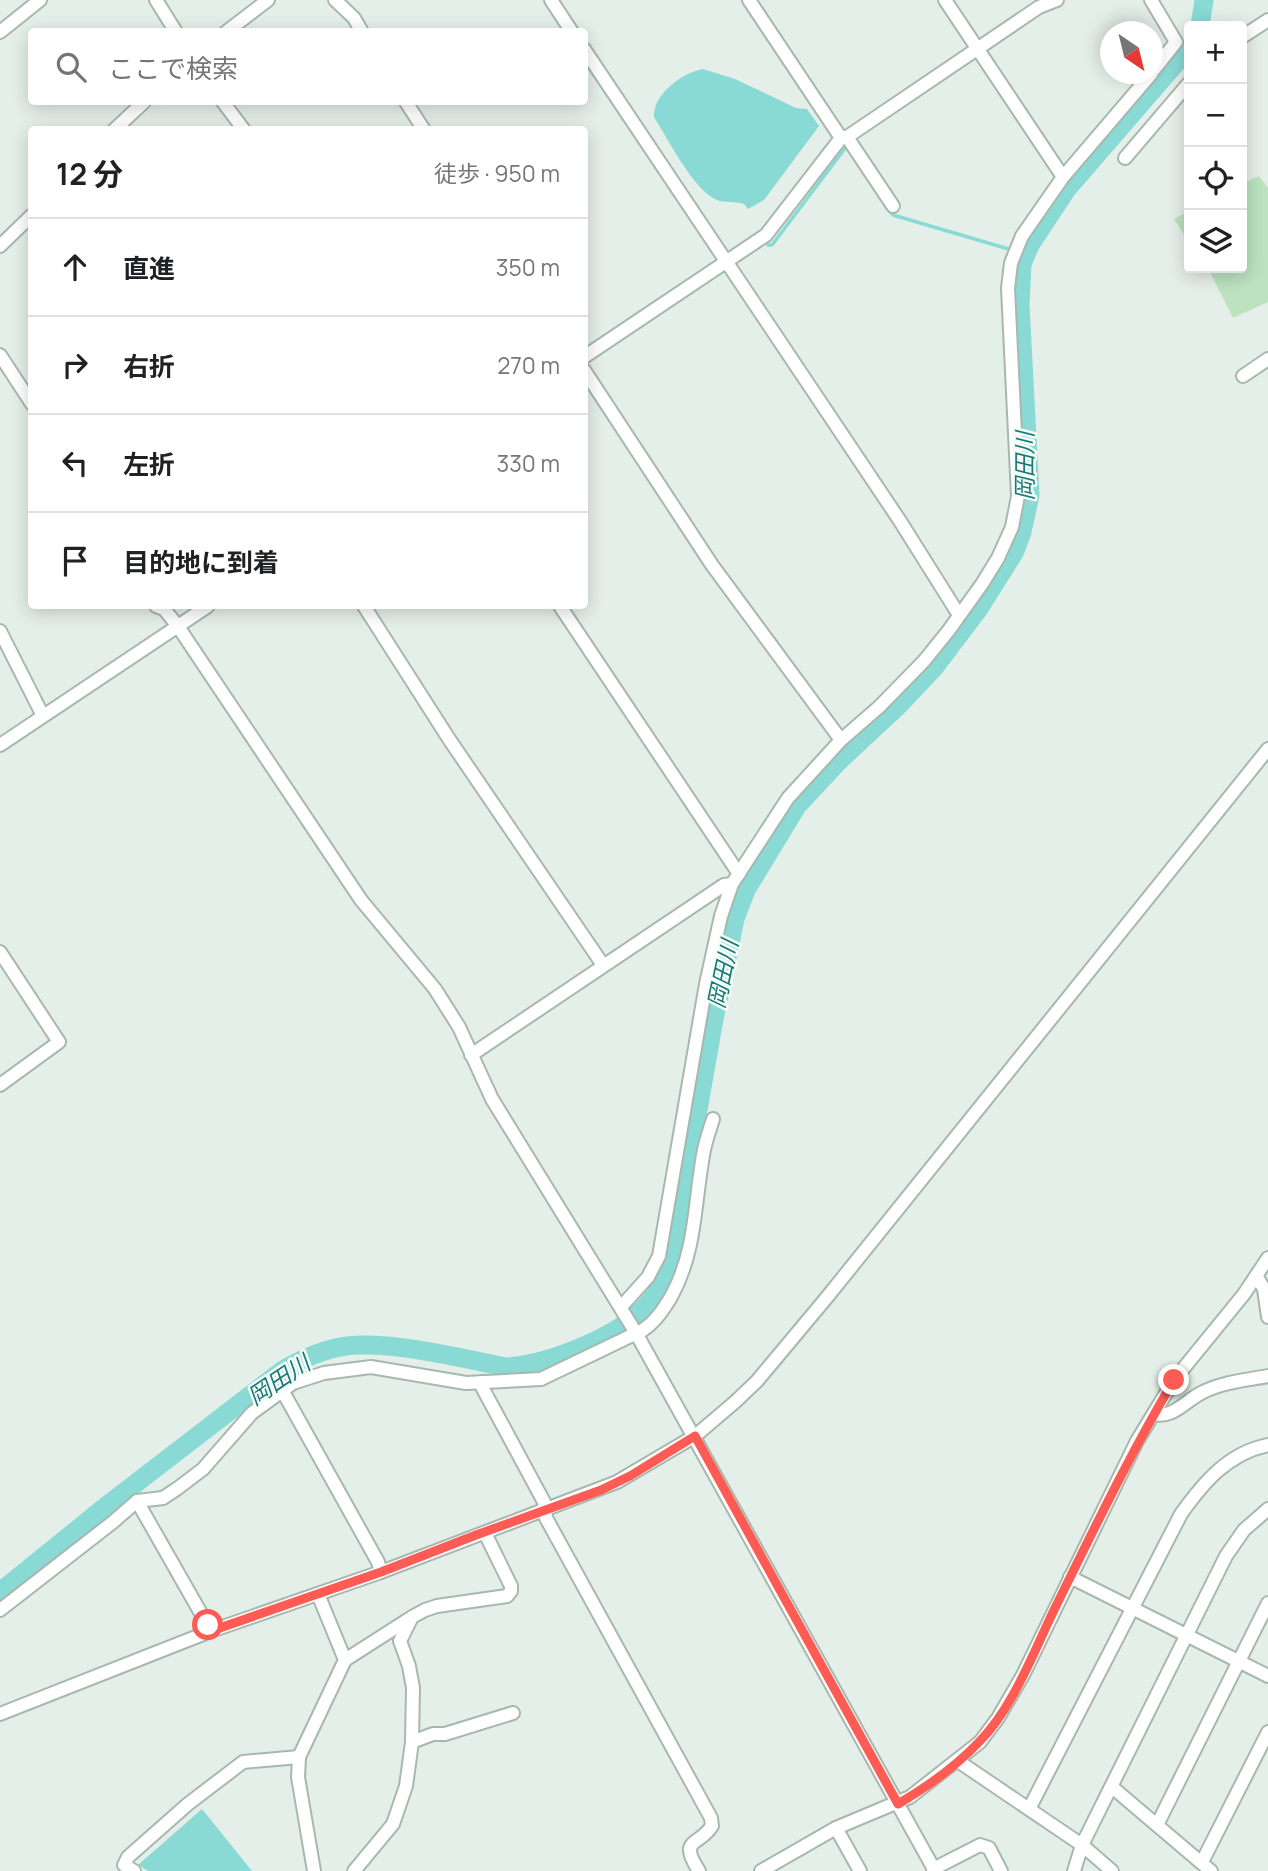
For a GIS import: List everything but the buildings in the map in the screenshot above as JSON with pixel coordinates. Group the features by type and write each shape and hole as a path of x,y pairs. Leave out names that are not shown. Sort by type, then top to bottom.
{"street":[{"path":"0,32 40,0"},
{"path":"156,0 174,28"},
{"path":"231,28 268,0"},
{"path":"335,0 354,18 360,28"},
{"path":"551,0 569,28"},
{"path":"749,0 893,206"},
{"path":"945,0 1063,177"},
{"path":"588,354 766,235 844,138 1039,7 1057,0"},
{"path":"1151,0 1176,42 1163,59"},
{"path":"1247,34 1268,20"},
{"path":"588,56 901,521 958,615"},
{"path":"621,1307 648,1277 659,1256 706,984 722,916 735,879 788,798 841,740 879,707 924,661 982,584 998,558 1012,527 1018,496 1008,288 1010,271 1022,236 1063,177 1143,84"},
{"path":"1125,158 1188,84"},
{"path":"118,126 141,105"},
{"path":"225,105 241,126"},
{"path":"408,105 421,126"},
{"path":"0,246 28,219"},
{"path":"0,355 28,398"},
{"path":"1243,376 1268,359"},
{"path":"588,376 725,583 841,740"},
{"path":"164,609 360,900 435,989 459,1027 492,1099 636,1333 934,1870 980,1845 989,1849 1001,1871"},
{"path":"0,745 203,609"},
{"path":"366,609 449,739 603,965"},
{"path":"563,609 735,879"},
{"path":"0,631 43,716"},
{"path":"0,1714 211,1631 381,1572 617,1482 695,1436 757,1381 828,1296 1268,749"},
{"path":"471,1055 735,879"},
{"path":"0,952 59,1042 0,1086"},
{"path":"0,1610 136,1501 163,1497 178,1489 203,1469 252,1413 282,1390 307,1378 353,1368 385,1368 450,1381 541,1378 652,1324 663,1310 684,1268 691,1245 704,1150 713,1119"},
{"path":"761,1871 836,1828 898,1804 980,1742 998,1718 1023,1675 1115,1485 1174,1380 1257,1277 1268,1258"},
{"path":"1257,1277 1264,1289 1268,1317"},
{"path":"1154,1414 1170,1414 1215,1387 1268,1376"},
{"path":"481,1382 544,1502 546,1518 711,1818 712,1826 708,1833 693,1842 691,1847 692,1860 699,1871"},
{"path":"282,1390 378,1562 381,1572"},
{"path":"1029,1809 1181,1514 1201,1486 1230,1462 1259,1446 1268,1445"},
{"path":"136,1501 211,1631"},
{"path":"1074,1871 1082,1845 1234,1542 1268,1509"},
{"path":"314,1871 298,1777 299,1756 345,1661 412,1617 437,1606 509,1594 511,1586 485,1533"},
{"path":"1070,1577 1268,1676"},
{"path":"318,1594 345,1661"},
{"path":"1157,1825 1268,1603"},
{"path":"354,1871 393,1824 406,1786 412,1742 412,1675 400,1641 412,1617"},
{"path":"412,1742 513,1713"},
{"path":"1112,1787 1207,1867 1268,1732"},
{"path":"134,1871 124,1865 128,1857 188,1804 243,1762 299,1756"},
{"path":"958,1761 1082,1845 1112,1871"},
{"path":"836,1828 860,1871"},
{"path":"780,1859 787,1871"}],"green space":[{"path":"1259,176 1268,188 1268,302 1233,318 1210,273 1247,273 1247,182"},
{"path":"1184,214 1184,235 1174,219"}],"water":[{"path":"703,69 735,79 796,108 807,109 819,126 764,200 748,209 744,204 717,200 708,195 682,163 654,117 658,100 670,86 686,75"},
{"path":"202,1809 252,1871 148,1871 138,1865"}],"waterway":[{"name":"岡田川","path":"1201,21 1204,0"},
{"name":"岡田川","path":"0,1592 283,1370 311,1356 340,1347 377,1345 433,1352 506,1367 523,1365 563,1354 604,1336 623,1325 651,1300 668,1267 674,1246 714,1019 735,919 746,890 797,806 934,668 978,610 1014,553 1022,532 1030,495 1020,305 1022,264 1030,245 1067,189 1184,54"},
{"path":"768,245 772,245 846,147 848,150"},
{"path":"888,208 893,215 1012,250"}],"route":[{"path":"208,1625 211,1631 381,1572 601,1490 630,1476 695,1436 898,1804 958,1761 980,1742 998,1718 1023,1675 1138,1441 1174,1380"}]}
